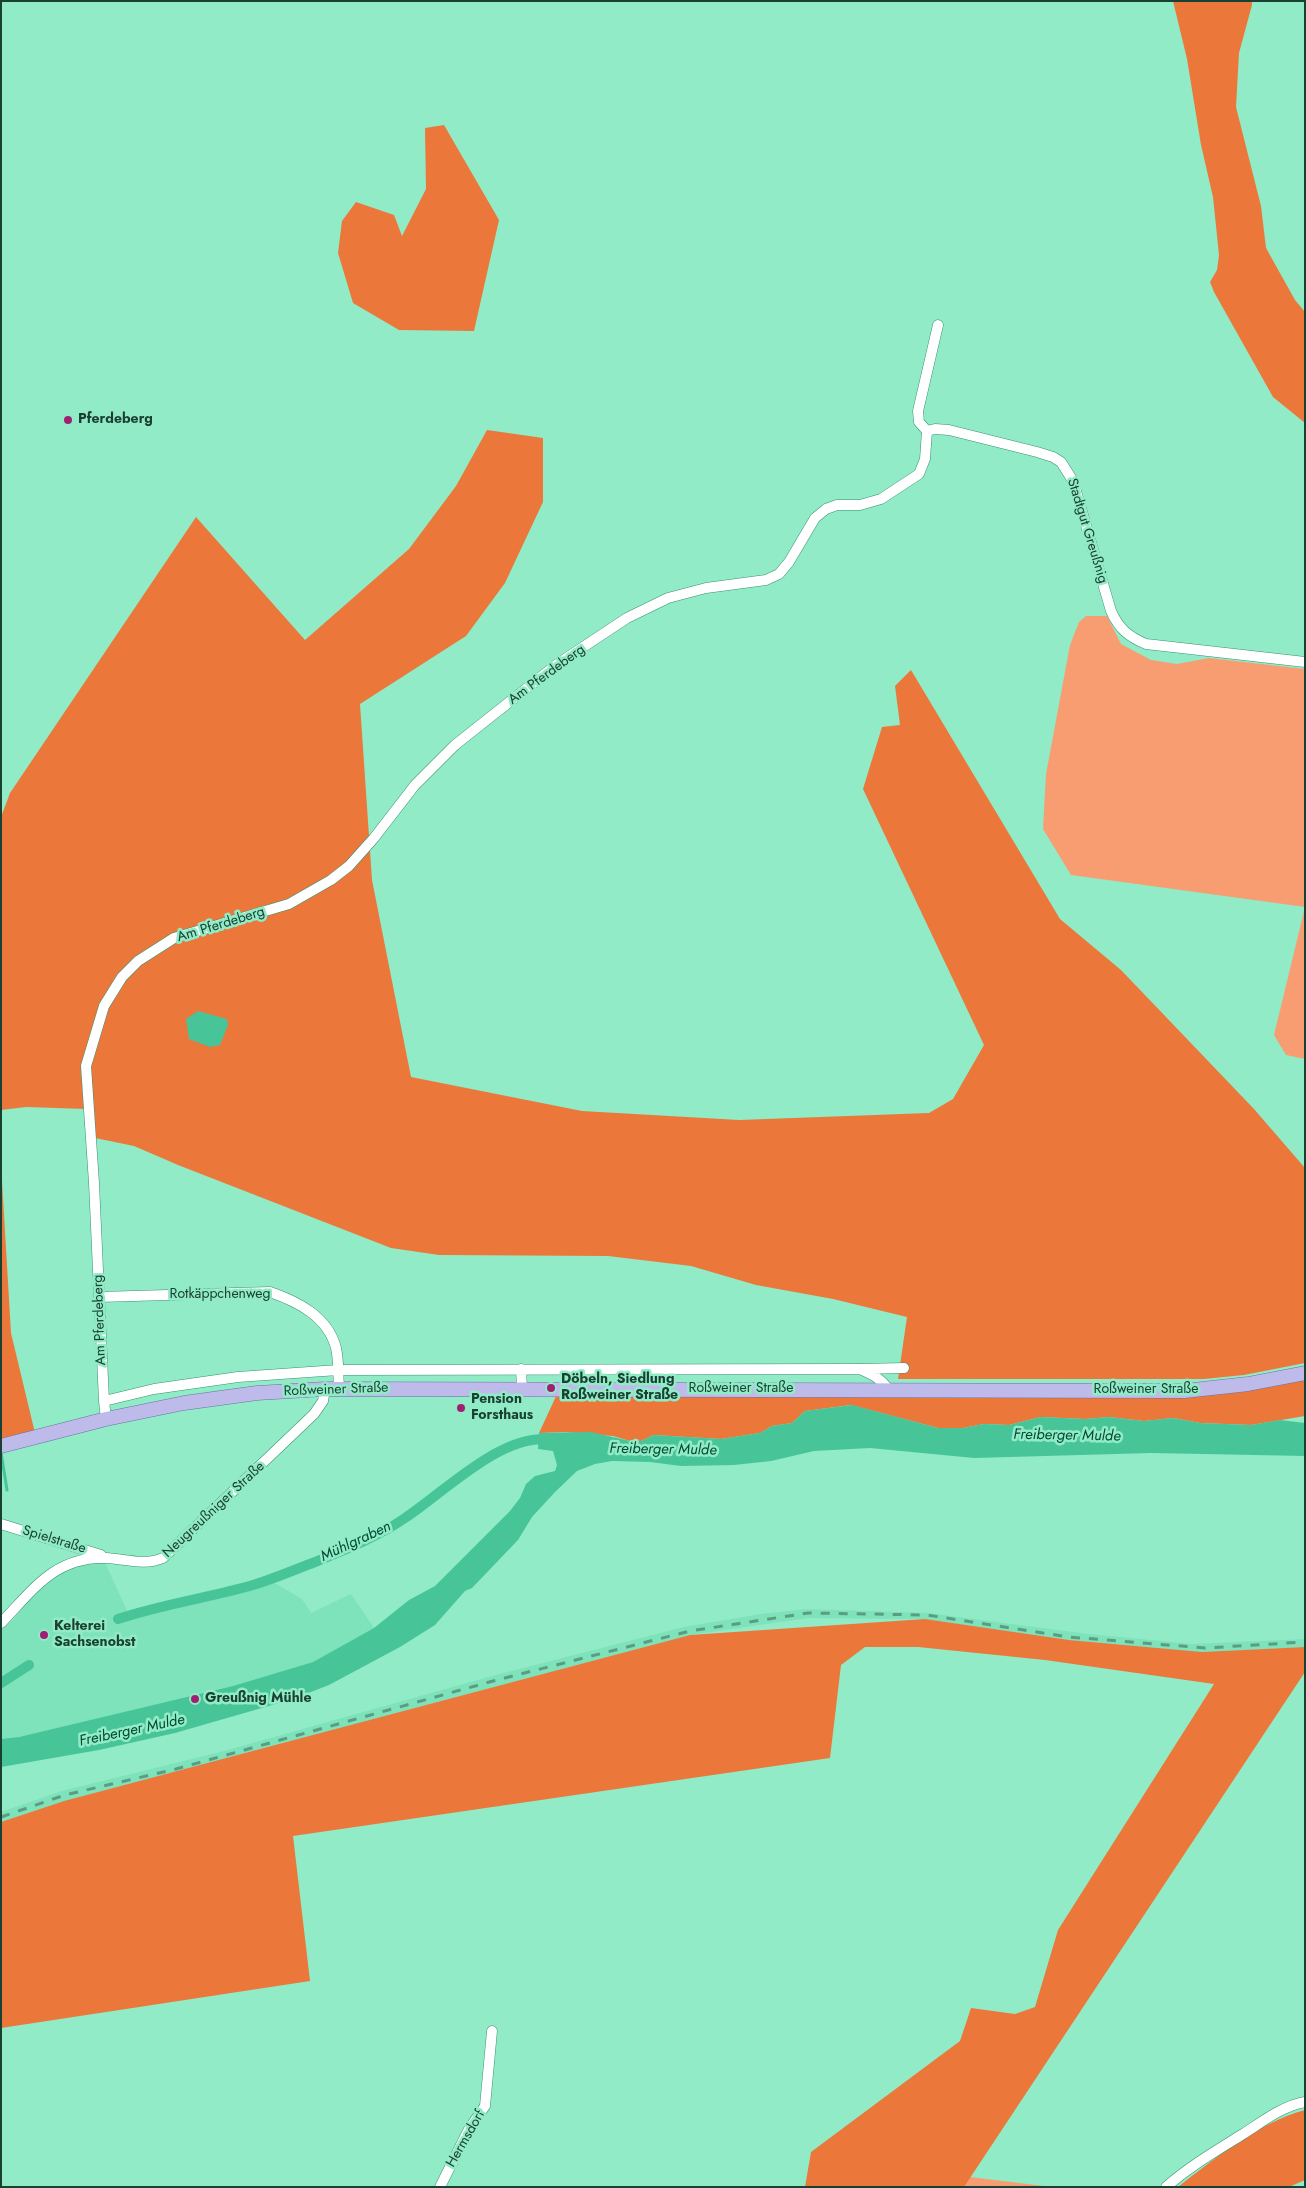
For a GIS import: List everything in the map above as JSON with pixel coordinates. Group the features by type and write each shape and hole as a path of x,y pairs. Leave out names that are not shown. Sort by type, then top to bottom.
{"main road":[{"name":"Roßweiner Straße","path":"1,1446 106,1418 184,1402 257,1393 332,1388 1184,1390 1248,1384 1305,1373"}],"street":[{"path":"927,431 919,422 918,411 938,324"},
{"name":"Stadtgut Greußnig","path":"927,431 935,429 949,430 1036,452 1053,457 1061,462 1068,470 1073,481 1116,622 1130,637 1146,644 1305,662"},
{"name":"Am Pferdeberg","path":"106,1418 86,1066 104,1006 122,977 138,961 174,938 289,904 331,880 350,866 415,785 455,745 556,665 627,618 668,598 706,588 766,580 779,574 789,562 816,518 826,509 837,505 860,505 881,499 919,474 925,459 927,431"},
{"name":"Rotkäppchenweg","path":"99,1297 270,1292 290,1299 321,1320 329,1330 336,1348 338,1370 332,1388"},
{"path":"104,1401 154,1389 238,1377 338,1370 904,1368"},
{"path":"521,1369 522,1388"},
{"path":"860,1369 883,1382 888,1388"},
{"path":"419,1370 419,1388"},
{"name":"Neugreußniger Straße","path":"1,1623 56,1568 90,1558 154,1562 173,1551 314,1414 332,1388"},
{"name":"Spielstraße","path":"1,1524 107,1558"},
{"name":"Hermsdorf","path":"440,2187 469,2129 485,2106 492,2031"},
{"path":"1166,2187 1186,2170 1271,2116 1305,2102"}],"shaded area":[{"path":"1173,1 1252,1 1239,53 1236,107 1261,206 1266,248 1295,300 1305,312 1305,423 1273,397 1210,282 1217,270 1219,255 1213,197 1201,145 1187,59"},
{"path":"444,125 499,220 474,331 399,330 353,303 338,253 342,221 356,202 394,215 402,236 426,189 425,128"},
{"path":"487,430 543,438 543,502 505,583 466,636 360,704 372,880 411,1077 582,1111 739,1120 929,1113 953,1099 984,1045 863,789 882,727 900,725 895,686 911,670 1060,919 1121,970 1254,1109 1305,1168 1305,1363 1244,1375 1204,1379 898,1379 907,1317 833,1299 756,1285 691,1266 608,1256 439,1255 391,1248 134,1146 95,1138 95,1115 87,1109 26,1107 1,1110 1,817 10,793 196,517 305,640 409,549 456,486"},
{"path":"1086,616 1107,616 1121,644 1151,660 1177,664 1209,658 1305,669 1305,907 1071,875 1043,829 1046,774 1070,645 1079,622"},
{"path":"1305,907 1305,1059 1286,1055 1274,1035"},
{"path":"1,1164 11,1333 35,1433 1,1441"},
{"path":"1305,1378 1305,1416 1251,1425 1200,1423 1173,1418 1144,1421 1109,1417 1085,1419 1041,1417 1009,1425 984,1424 963,1428 938,1428 851,1405 805,1411 792,1423 772,1426 760,1433 721,1439 654,1435 641,1441 630,1441 613,1436 565,1432 539,1433 558,1392 1104,1395"},
{"path":"104,1561 131,1619 273,1582 302,1599 311,1613 351,1594 374,1628 313,1662 233,1686 19,1737 1,1739 1,1630 14,1619 31,1596 58,1571"},
{"path":"807,1609 927,1613 1088,1634 1193,1644 1305,1639 1305,1647 1202,1652 1069,1640 925,1619 808,1618 690,1635 64,1801 1,1822 1,1812 62,1791 224,1751 492,1676 684,1627 761,1614"},
{"path":"925,1619 1069,1640 1202,1652 1305,1647 1305,1672 964,2187 805,2187 811,2152 960,2041 971,2008 1015,2014 1035,2007 1058,1930 1214,1684 1045,1660 918,1647 865,1647 841,1665 830,1758 293,1836 310,1981 1,2028 1,1822 64,1801 690,1635"},
{"path":"1305,2110 1305,2180 1289,2187 1178,2187 1238,2142 1271,2123"},
{"path":"970,2177 1052,2187 964,2187"}],"water":[{"path":"198,1011 227,1019 228,1025 220,1045 210,1047 189,1039 186,1019"},
{"name":"Freiberger Mulde","path":"852,1405 938,1428 963,1428 984,1424 1009,1425 1041,1417 1085,1419 1109,1417 1144,1421 1173,1418 1200,1423 1251,1425 1280,1420 1305,1423 1305,1456 1151,1453 974,1458 870,1448 814,1451 771,1461 734,1465 681,1466 650,1462 612,1461 595,1464 577,1471 555,1492 532,1517 518,1540 472,1588 465,1591 435,1625 400,1647 329,1685 293,1699 175,1733 99,1750 1,1767 1,1739 19,1737 233,1686 313,1662 374,1628 409,1600 435,1586 510,1511 520,1498 526,1484 535,1476 555,1471 557,1465 553,1451 538,1449 539,1433 591,1432 630,1441 641,1441 654,1435 721,1439 760,1433 772,1426 792,1423 805,1411"}],"waterway":[{"name":"Mühlgraben","path":"118,1619 151,1609 253,1585 334,1554 371,1538 394,1525 494,1454 514,1445 533,1440 551,1440"},
{"path":"1,1452 7,1490"},
{"name":"Mühlgraben","path":"1,1683 29,1665"}],"railway":[{"path":"1,1817 65,1795 176,1769 493,1681 690,1631 808,1613 927,1615 1069,1637 1205,1648 1305,1642"}],"place":[{"name":"Pferdeberg","path":"68,420"},
{"name":"Döbeln, Siedlung Roßweiner Straße","path":"551,1388"},
{"name":"Pension Forsthaus","path":"461,1408"},
{"name":"Kelterei Sachsenobst","path":"44,1635"},
{"name":"Greußnig Mühle","path":"195,1699"}]}
